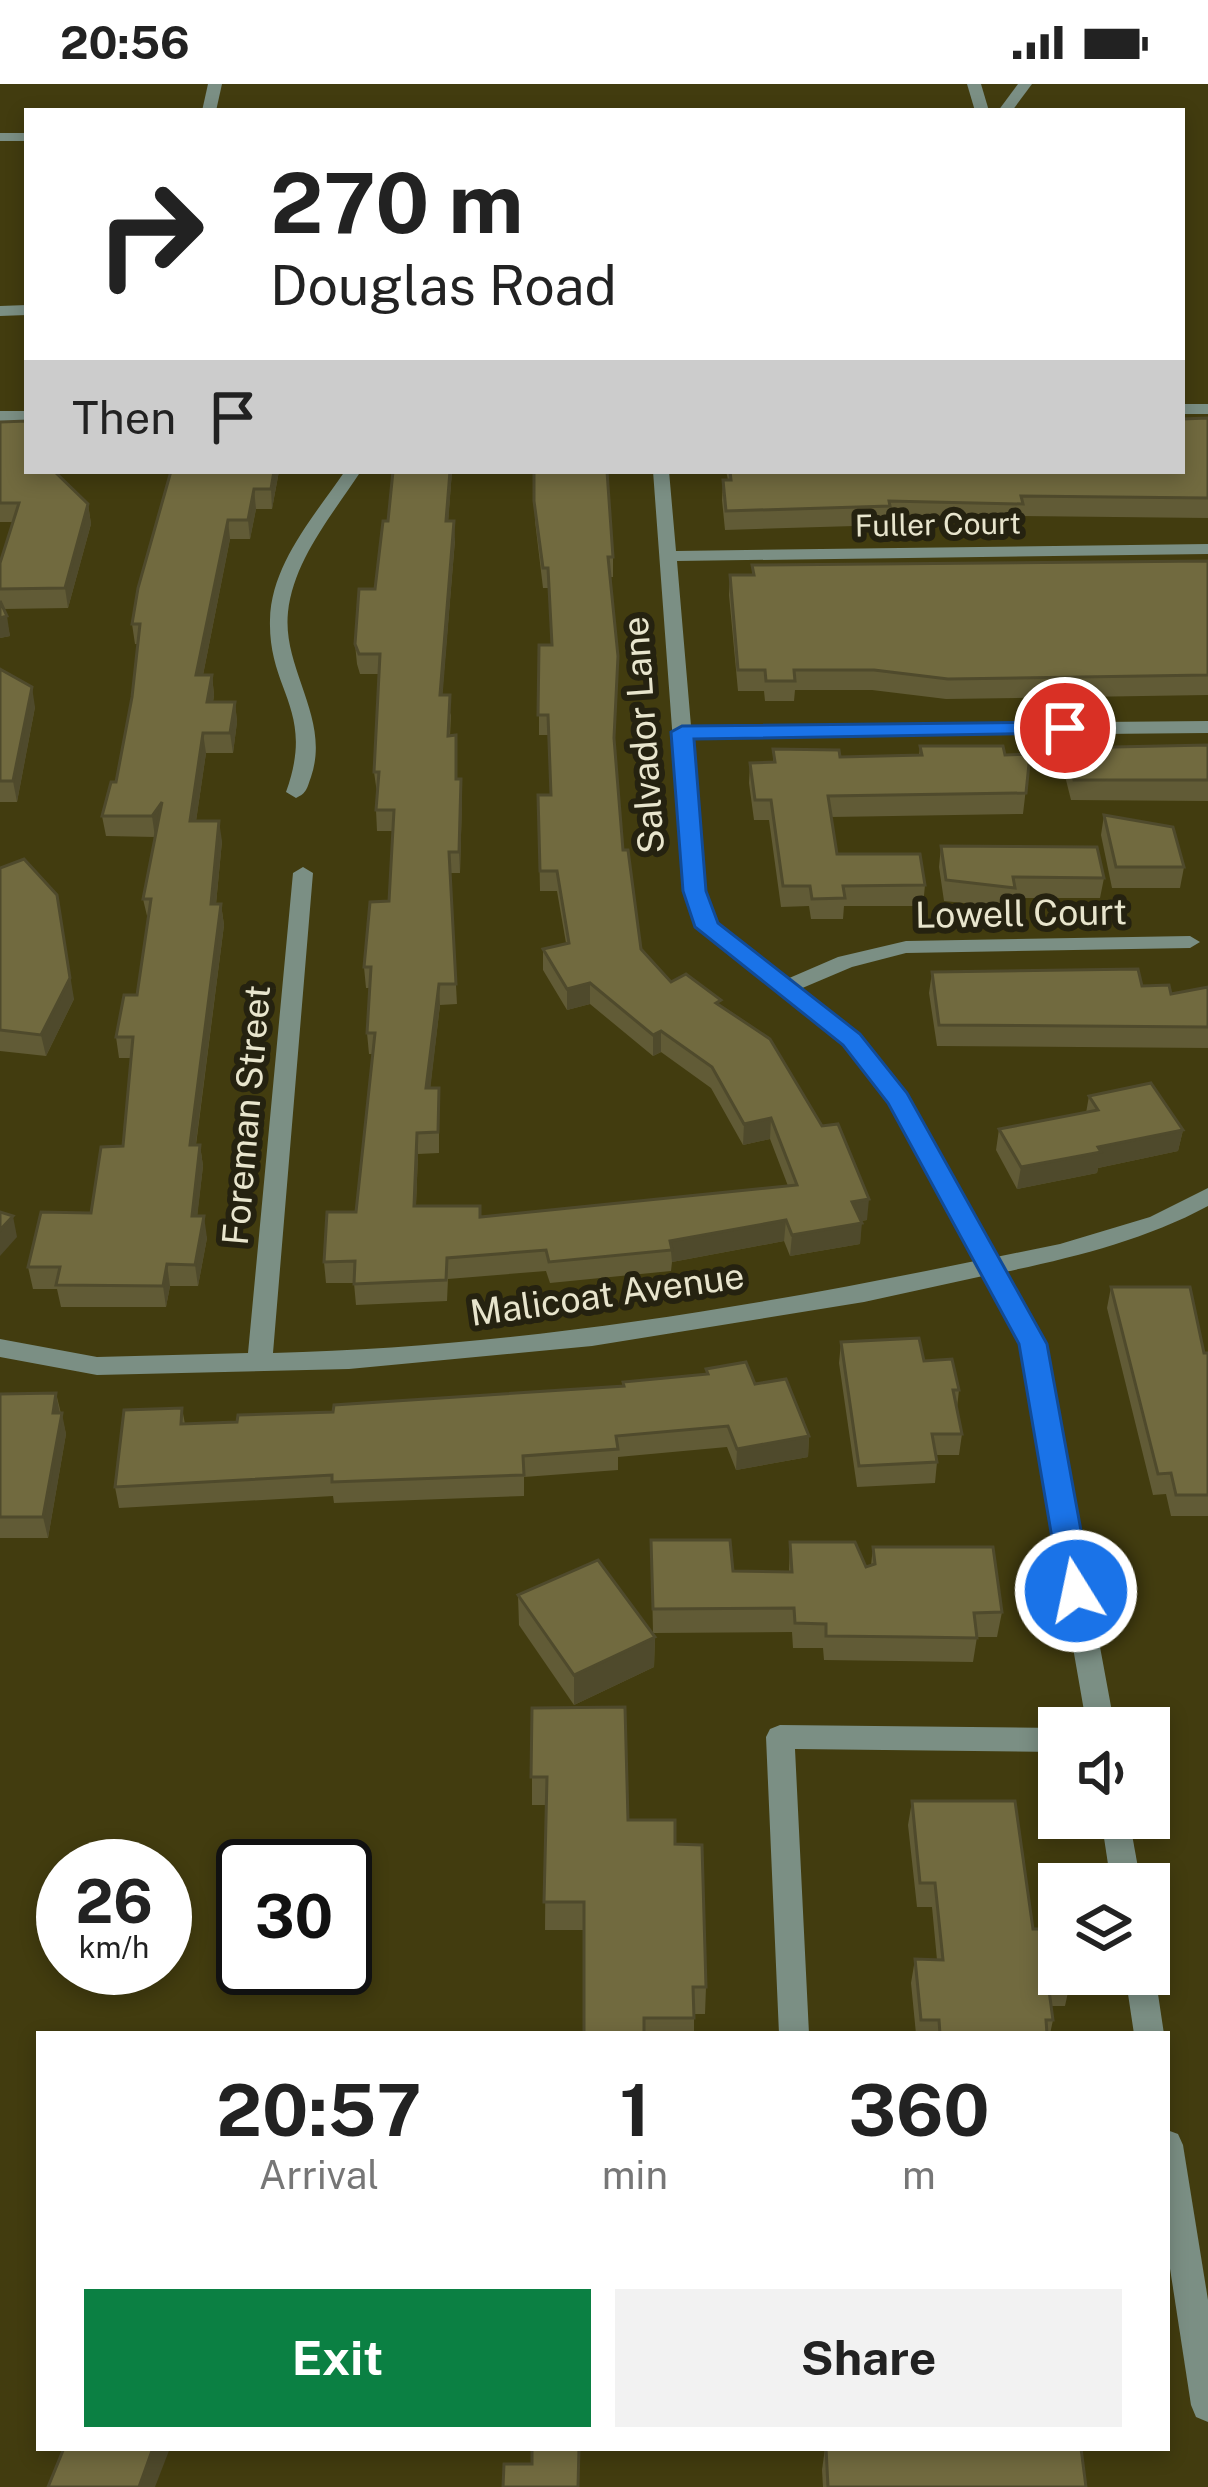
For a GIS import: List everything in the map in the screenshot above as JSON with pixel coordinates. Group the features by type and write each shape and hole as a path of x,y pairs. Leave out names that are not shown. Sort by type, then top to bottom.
{"street":[{"path":"296,792 309,762 312,733 279,638 282,595 298,556 351,474"},
{"name":"Salvador Lane","path":"661,474 694,891 707,927 789,986 851,1040 898,1099 1033,1344 1097,1707"},
{"name":"Fuller Court","path":"668,556 1208,549"},
{"path":"682,732 1208,727"},
{"name":"Foreman Street","path":"260,1362 303,873"},
{"name":"Lowell Court","path":"789,986 844,962 906,947 1190,942"},
{"name":"Malicoat Avenue","path":"0,1348 97,1366 349,1360 592,1337 990,1267 1158,1223 1208,1196"},
{"path":"794,2031 780,1737 1038,1740"},
{"path":"1143,1995 1149,2031"},
{"path":"1170,2164 1208,2405"}],"building":[{"path":"1208,418 1208,498 1021,496 1023,504 889,501 890,506 726,511 723,480 731,480 730,474 1185,474 1185,419"},
{"path":"24,421 24,474 57,474 88,504 65,588 0,589 0,563 19,503 0,503 0,422"},
{"path":"170,474 274,474 271,489 254,489 248,520 228,520 196,675 212,675 207,702 235,702 230,733 203,733 190,821 219,821 211,904 221,904 190,1145 200,1145 192,1216 204,1216 195,1265 167,1264 163,1286 56,1285 60,1267 28,1267 41,1212 91,1213 101,1147 123,1146 133,1037 116,1037 124,995 137,995 151,899 143,899 162,802 152,816 102,816 111,782 116,782 132,697 140,624 132,624"},
{"path":"393,474 450,474 446,521 454,521 440,695 450,695 448,736 456,735 456,779 461,779 459,852 449,852 456,984 439,984 426,1088 439,1088 438,1132 417,1133 414,1206 480,1206 480,1217 797,1185 771,1118 744,1124 712,1067 661,1031 653,1035 590,983 567,989 543,949 569,943 557,871 540,871 538,795 551,795 548,715 538,715 539,645 552,645 548,568 543,568 534,474 607,474 613,557 608,557 618,656 614,738 623,850 628,850 641,949 671,982 686,974 721,1000 716,1003 770,1039 822,1126 838,1124 869,1199 852,1202 862,1223 792,1235 786,1220 670,1241 672,1250 549,1262 546,1250 447,1258 446,1280 354,1284 355,1261 324,1262 327,1212 356,1212 375,1033 367,1033 371,967 364,967 370,902 389,901 394,810 376,810 379,772 374,772 380,654 359,654 355,644 359,589 375,589 383,521 388,521"},
{"path":"1208,561 1208,675 948,679 874,670 794,670 795,681 766,681 765,670 738,670 730,575 754,575 752,565"},
{"path":"0,669 32,687 13,781 0,781"},
{"path":"1208,745 1208,780 1074,780 1066,748"},
{"path":"920,746 1003,746 1005,755 1030,754 1026,793 828,796 837,854 920,854 925,885 843,886 845,898 812,899 810,886 783,886 771,800 755,800 750,763 775,762 773,749 839,750 840,757 922,755"},
{"path":"1104,815 1173,827 1184,867 1116,867"},
{"path":"941,846 1097,847 1104,878 1013,877 1015,888 946,880"},
{"path":"24,859 57,895 70,978 41,1035 0,1030 0,868"},
{"path":"1138,969 1142,986 1169,985 1171,994 1208,987 1208,1027 939,1025 932,972"},
{"path":"1151,1083 1183,1130 1021,1167 999,1129 1098,1110 1089,1096"},
{"path":"0,1212 13,1216 0,1230"},
{"path":"1111,1287 1190,1287 1204,1353 1208,1353 1208,1495 1176,1495 1171,1473 1158,1474"},
{"path":"919,1338 924,1361 952,1359 962,1434 932,1434 937,1462 859,1466 841,1342"},
{"path":"746,1362 755,1384 786,1379 809,1436 737,1449 728,1426 616,1436 618,1449 523,1456 524,1475 332,1482 332,1475 115,1487 124,1410 182,1408 181,1424 237,1422 238,1415 333,1412 334,1405 624,1386 623,1382 708,1374 706,1369"},
{"path":"56,1393 53,1413 62,1413 43,1517 0,1517 0,1394"},
{"path":"651,1540 730,1540 733,1571 792,1572 790,1542 855,1542 866,1567 875,1564 873,1547 993,1547 1002,1612 974,1613 977,1638 826,1636 826,1624 795,1623 794,1608 653,1609"},
{"path":"598,1560 655,1637 574,1675 518,1595"},
{"path":"625,1707 628,1820 675,1820 675,1844 702,1845 706,1987 693,1987 694,2018 644,2018 644,2031 584,2031 584,1902 544,1902 547,1777 531,1777 532,1708"},
{"path":"912,1801 1015,1801 1033,1929 1038,1929 1038,1995 1050,1995 1053,2020 1046,2020 1047,2031 940,2031 939,2020 921,2020 915,1959 943,1960 935,1883 920,1883"},
{"path":"63,2451 152,2451 139,2487 48,2487"},
{"path":"532,2451 579,2451 578,2487 503,2487 504,2464 532,2464"},
{"path":"826,2451 1081,2451 1086,2487 828,2487"}],"route":[{"path":"1065,728 682,732 694,891 707,927 789,986 851,1040 898,1099 1033,1344 1076,1591"}]}
